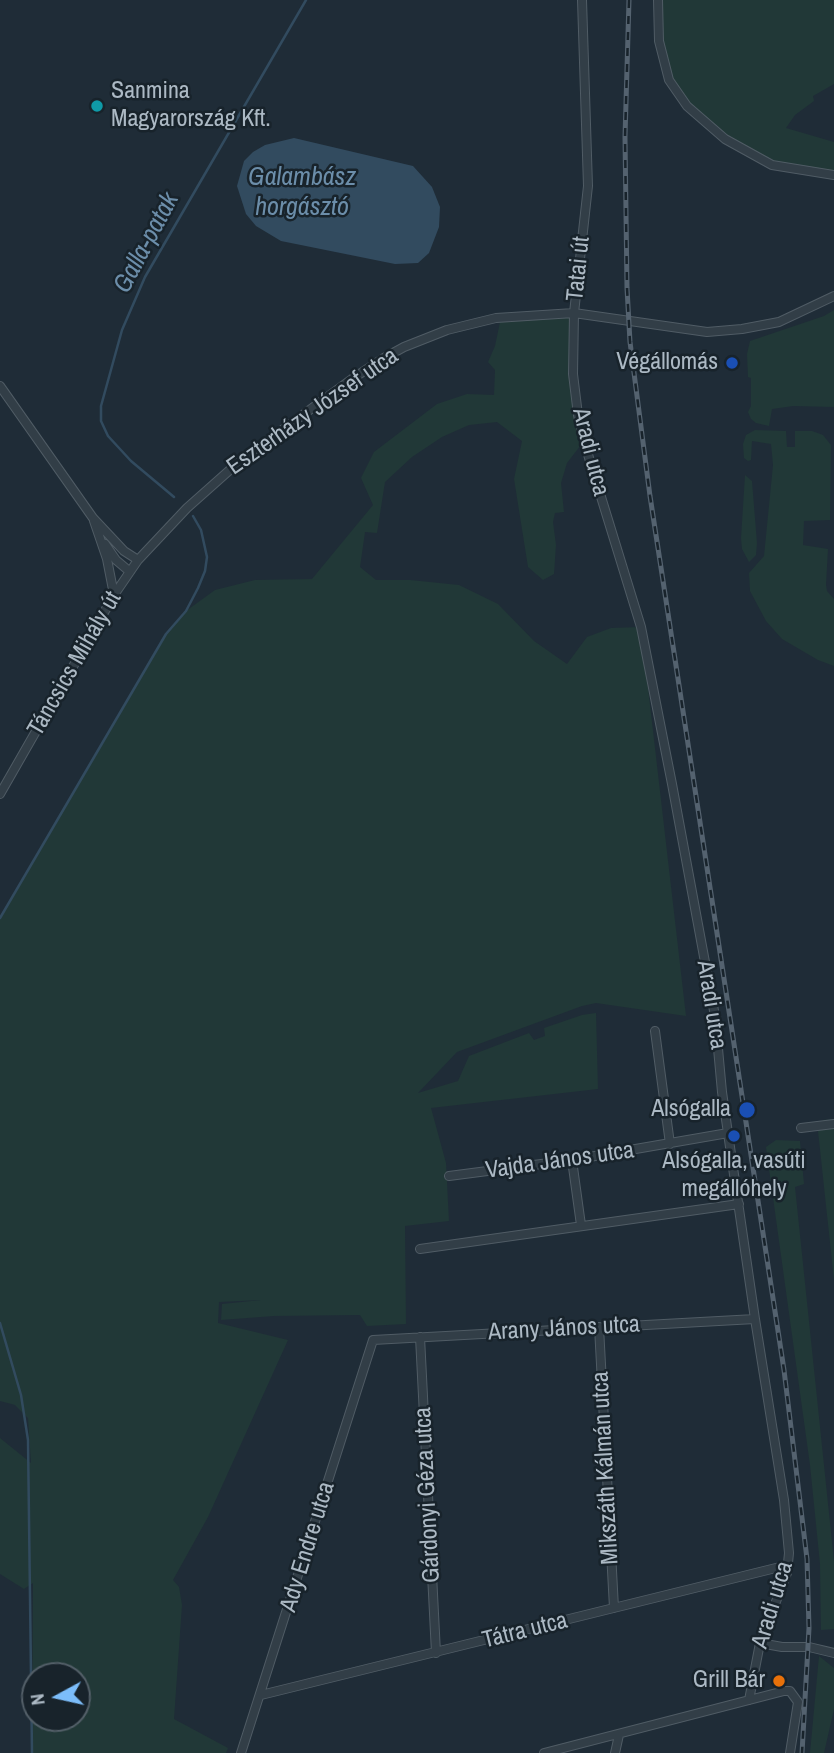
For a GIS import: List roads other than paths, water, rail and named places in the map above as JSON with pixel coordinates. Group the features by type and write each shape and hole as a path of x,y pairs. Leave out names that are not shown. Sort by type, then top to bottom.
{"street":[{"name":"Tatai út","path":"582,0 588,186 574,313 707,332 779,322 834,296"},
{"path":"658,0 659,41 668,80 687,106 725,139 772,165 834,175"},
{"name":"Eszterházy József utca","path":"129,571 187,508 241,460 352,379 404,347 447,330 496,318 574,313"},
{"name":"Aradi utca","path":"574,313 573,374 578,415 641,626 715,1016 728,1133 784,1500 788,1566 760,1643 749,1700"},
{"path":"0,386 93,518 124,551 138,560"},
{"path":"93,518 114,595"},
{"path":"99,536 116,560 129,571"},
{"name":"Táncsics Mihály út","path":"0,794 129,571"},
{"path":"655,1031 670,1144"},
{"path":"801,1128 834,1124"},
{"name":"Vajda János utca","path":"449,1176 572,1160 728,1133"},
{"path":"572,1160 581,1225"},
{"path":"420,1249 739,1204"},
{"name":"Arany János utca","path":"373,1340 755,1319"},
{"name":"Mikszáth Kálmán utca","path":"599,1327 614,1608"},
{"name":"Gárdonyi Géza utca","path":"420,1337 436,1653"},
{"name":"Ady Endre utca","path":"241,1753 373,1340"},
{"name":"Tátra utca","path":"261,1695 788,1566"},
{"path":"760,1643 782,1647 809,1647 834,1653"},
{"path":"544,1753 778,1691 790,1691 798,1702 790,1753"},
{"path":"615,1753 619,1735"}],"water":[{"name":"Galambász horgásztó","path":"294,138 413,166 432,187 440,207 439,227 429,253 418,263 395,264 281,241 256,226 246,214 237,186 244,161 265,145"}],"waterway":[{"name":"Galla-patak","path":"174,497 131,461 108,436 101,421 101,406 122,330 145,277 306,0"},
{"name":"Galla-patak","path":"0,918 166,634 186,611 198,588 207,557 201,530 193,516"},
{"name":"Galla-patak","path":"0,1323 21,1395 28,1440 32,1753"}],"railway":[{"path":"629,0 625,137 630,342 650,496 784,1370 807,1559 809,1628 802,1753"}],"place":[{"name":"Sanmina Magyarország Kft.","path":"97,106"},
{"name":"Végállomás","path":"732,363"},
{"name":"Alsógalla","path":"747,1110"},
{"name":"Alsógalla, vasúti megállóhely","path":"734,1136"},
{"name":"Grill Bár","path":"779,1681"}]}
